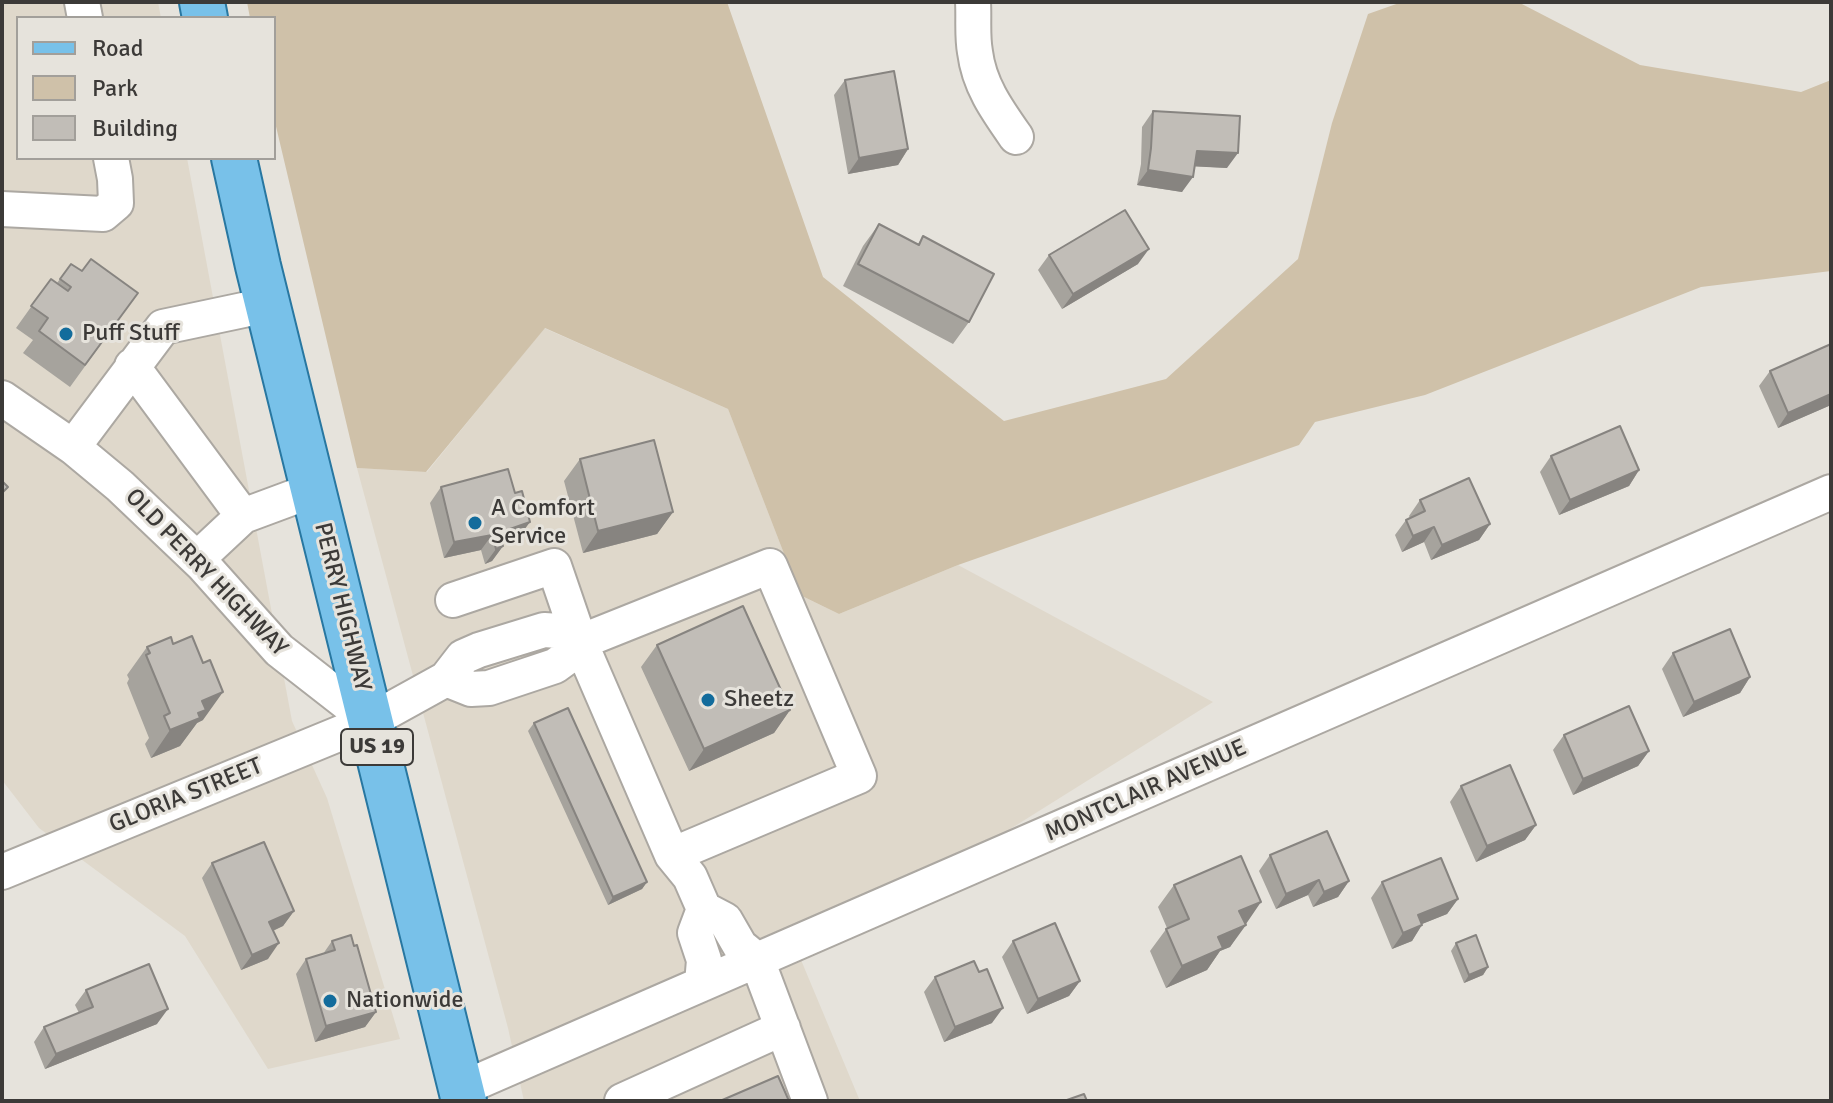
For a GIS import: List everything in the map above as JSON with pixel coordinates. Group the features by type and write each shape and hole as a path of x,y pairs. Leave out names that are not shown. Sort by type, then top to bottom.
{"main road":[{"name":"PERRY HIGHWAY","path":"234,160 267,305 463,1095"}],"street":[{"path":"973,2 975,52 981,77 992,104 1016,137"},
{"path":"2,209 103,214 116,203 111,160"},
{"path":"73,447 163,327 267,305"},
{"path":"132,366 243,516"},
{"name":"OLD PERRY HIGHWAY","path":"2,398 73,447 120,486 197,559 279,650 370,721"},
{"path":"197,559 243,516 313,490"},
{"name":"MONTCLAIR AVENUE","path":"463,1095 702,984 1831,492"},
{"path":"453,600 554,566 580,642 672,855 690,877 704,909 725,920 740,946 757,960 810,1101"},
{"path":"580,642 770,566 859,776 672,855"},
{"name":"GLORIA STREET","path":"2,872 370,721 446,679 471,689 489,688 555,666 580,642"},
{"path":"702,984 704,960 695,933 704,909"},
{"path":"622,1101 783,1028"}],"shaded area":[{"path":"2,2 158,2 161,16 16,16 16,160 187,160 292,721 327,798 400,1039 268,1069 185,936 39,828 2,780"},
{"path":"544,328 728,409 800,595 839,614 958,565 1213,702 801,960 860,1101 524,1101 508,1028 357,468 427,472"}],"green space":[{"path":"247,2 727,2 823,277 1004,421 1166,379 1298,259 1332,123 1368,14 1402,2 1518,2 1640,65 1801,92 1831,80 1831,271 1701,287 1425,395 1315,422 1299,445 958,565 839,614 800,595 728,409 545,328 426,472 357,468 276,126 276,16 250,16"}],"building":[{"path":"894,71 908,149 859,158 845,80"},
{"path":"1153,111 1240,116 1238,153 1197,151 1193,177 1148,170"},
{"path":"1125,210 1149,249 1073,294 1049,255"},
{"path":"879,224 919,245 923,236 994,274 969,322 858,264"},
{"name":"Puff Stuff","path":"91,259 138,293 85,365 39,331 48,318 31,306 51,279 68,291 71,287 60,279 71,264 82,271"},
{"path":"1831,344 1831,394 1788,413 1770,371"},
{"path":"1620,426 1639,470 1570,500 1551,456"},
{"path":"654,440 673,512 598,531 580,459"},
{"name":"A Comfort Service","path":"508,469 515,493 522,491 530,522 510,529 501,540 503,546 496,549 492,535 454,542 441,487"},
{"path":"1469,478 1490,524 1442,545 1434,527 1413,536 1406,520 1425,511 1420,500"},
{"name":"Sheetz","path":"743,606 790,710 704,749 657,645"},
{"path":"1730,629 1750,677 1694,702 1673,653"},
{"path":"192,636 203,663 210,660 223,692 202,701 206,710 198,713 200,718 170,730 164,716 170,713 146,655 150,653 147,647 171,637 173,644"},
{"path":"1629,706 1649,751 1583,779 1564,735"},
{"path":"568,708 647,882 613,897 534,723"},
{"path":"1510,765 1536,825 1487,846 1461,786"},
{"path":"1327,831 1349,881 1324,892 1319,880 1286,894 1270,855"},
{"path":"264,842 294,911 269,922 279,943 252,955 212,863"},
{"path":"1241,856 1261,902 1239,911 1246,925 1218,937 1223,948 1182,966 1166,929 1189,919 1174,885"},
{"path":"1441,858 1458,899 1418,915 1422,925 1403,933 1382,882"},
{"path":"1055,923 1080,981 1038,999 1013,941"},
{"name":"Nationwide","path":"351,935 354,946 357,945 376,1012 326,1026 306,959 335,950 332,941"},
{"path":"1476,935 1488,967 1469,975 1456,943"},
{"path":"974,961 979,972 987,969 1003,1008 955,1027 935,977"},
{"path":"149,964 168,1009 56,1054 44,1027 93,1007 86,990"},
{"path":"778,1076 789,1101 720,1101"},
{"path":"1084,1094 1087,1101 1064,1101"}],"place":[{"name":"Puff Stuff","path":"66,334"},
{"name":"A Comfort Service","path":"475,523"},
{"name":"Sheetz","path":"708,700"},
{"name":"Nationwide","path":"330,1001"}]}
